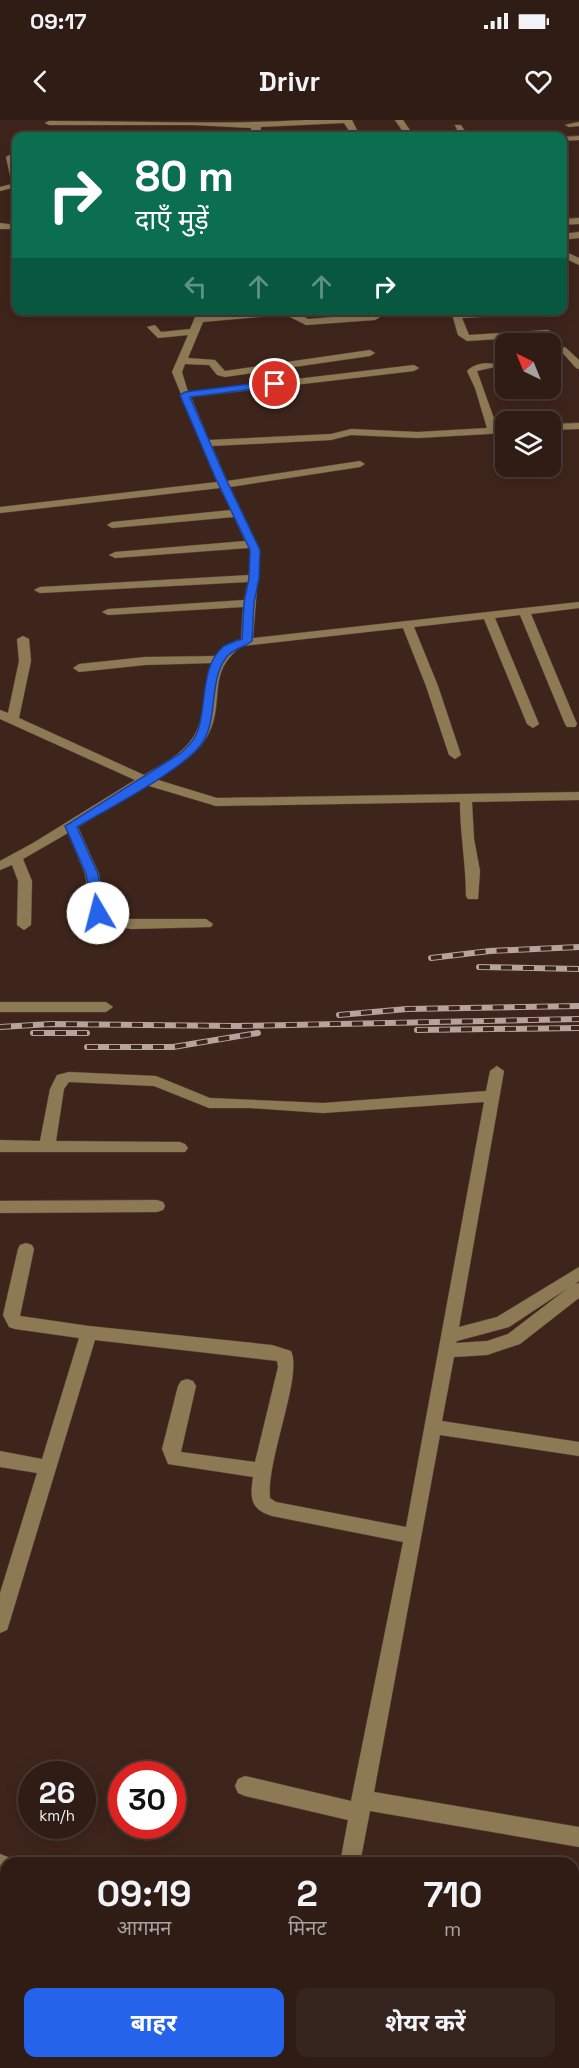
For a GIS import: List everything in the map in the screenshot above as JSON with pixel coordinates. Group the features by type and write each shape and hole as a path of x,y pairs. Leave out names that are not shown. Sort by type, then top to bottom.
{"street":[{"path":"49,123 65,126 84,121 178,121 257,126 302,121 348,120"},
{"path":"569,125 579,124"},
{"path":"256,132 257,126"},
{"path":"458,127 461,132"},
{"path":"10,157 12,166"},
{"path":"201,315 177,372 205,442 253,544 254,578 249,603 247,641"},
{"path":"292,315 306,322 375,317"},
{"path":"457,315 463,335 470,338 495,336"},
{"path":"152,327 158,335 193,332"},
{"path":"565,350 579,366"},
{"path":"181,361 212,362 220,372 225,374 370,353"},
{"path":"205,442 331,437 351,432 418,435 494,430 472,371 475,368 494,366"},
{"path":"185,395 414,368"},
{"path":"561,427 579,426"},
{"path":"0,510 103,496 225,486 360,464"},
{"path":"112,525 238,513"},
{"path":"115,555 253,544"},
{"path":"40,590 254,578"},
{"path":"108,612 249,603"},
{"path":"0,866 71,826 185,755 197,743 204,731 214,673 219,659 228,649 247,641 579,605"},
{"path":"524,611 571,724"},
{"path":"488,615 533,724"},
{"path":"408,624 455,755"},
{"path":"13,719 17,690 25,661 23,639"},
{"path":"79,668 145,661 219,659"},
{"path":"0,714 147,780 216,802 579,796"},
{"path":"466,799 467,839 473,871 473,896"},
{"path":"71,826 92,874 98,913 105,920 131,924 206,924"},
{"path":"16,858 25,881 24,925"},
{"path":"0,1007 106,1007"},
{"path":"351,1857 413,1536 497,1071"},
{"path":"47,1146 57,1089 62,1079 69,1077 156,1081 209,1103 323,1108 493,1096"},
{"path":"0,1146 180,1148"},
{"path":"0,1207 157,1206"},
{"path":"26,1249 12,1319 21,1324 272,1352 285,1356 287,1367 263,1471 260,1495 266,1507 413,1536"},
{"path":"448,1343 502,1322 579,1273"},
{"path":"448,1343 487,1348 514,1339 579,1289"},
{"path":"0,1623 89,1333"},
{"path":"187,1386 171,1449 174,1459 263,1471"},
{"path":"433,1427 579,1449"},
{"path":"0,1459 47,1467"},
{"path":"245,1786 360,1806 579,1837"}],"railway":[{"path":"431,958 490,951 579,947"},
{"path":"479,967 579,969"},
{"path":"339,1015 407,1009 579,1006"},
{"path":"0,1027 51,1024 237,1026 579,1019"},
{"path":"417,1030 579,1028"},
{"path":"33,1033 87,1033"},
{"path":"87,1047 173,1047 258,1033"}],"route":[{"path":"98,913 92,874 71,826 185,755 197,743 204,731 214,673 219,659 228,649 247,641 255,550 232,504 185,395 275,384"}]}
